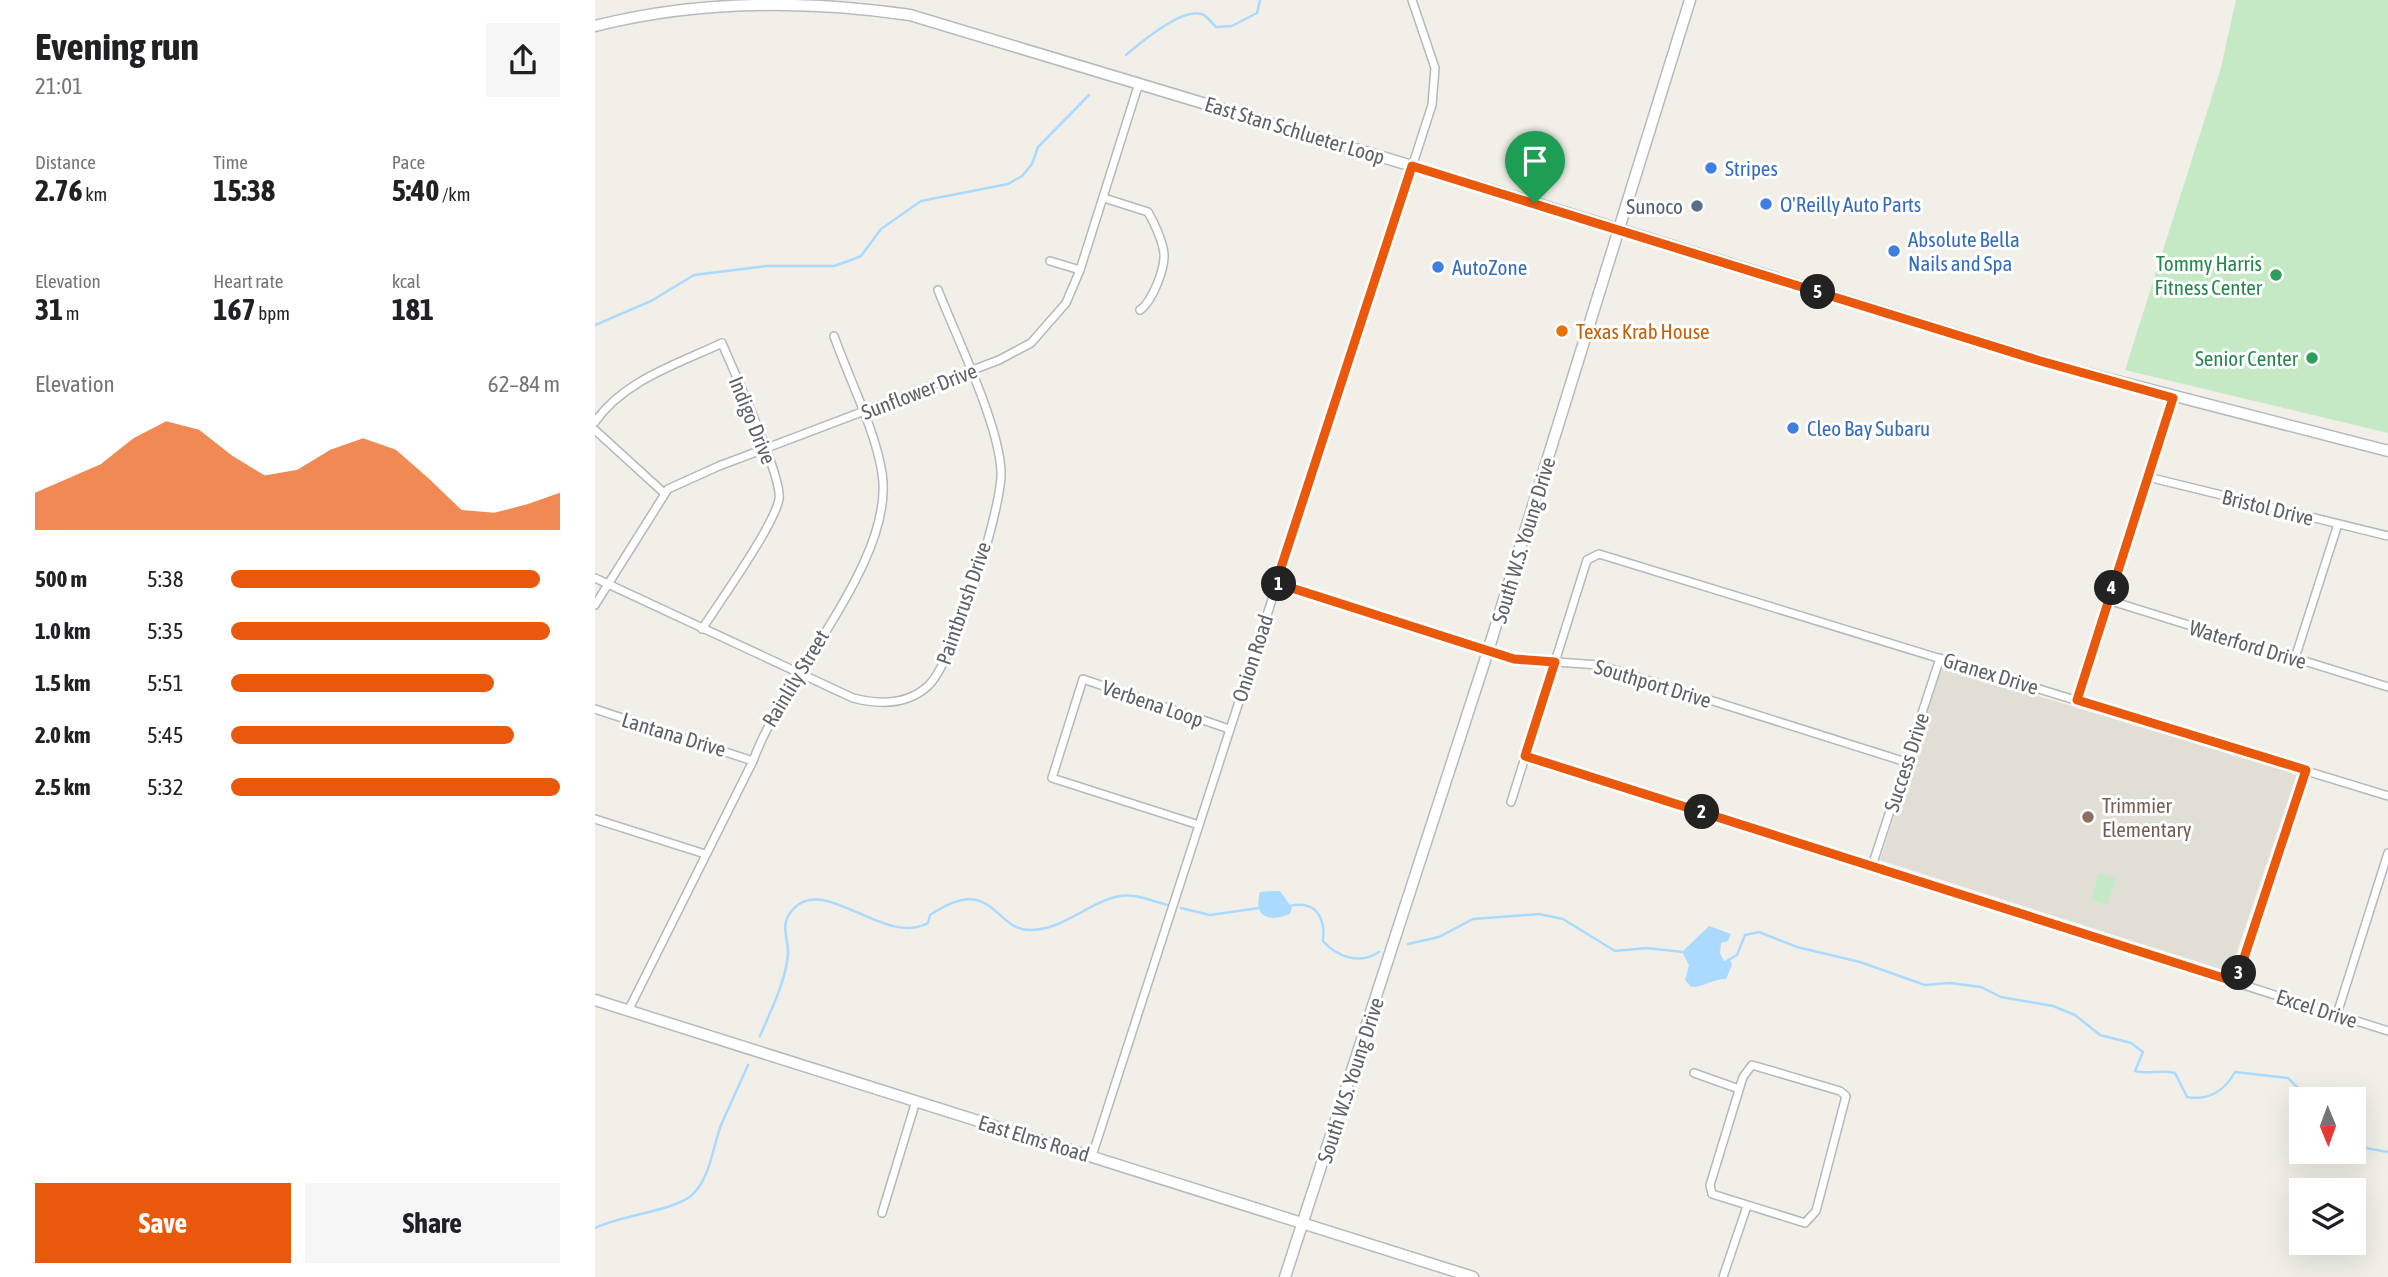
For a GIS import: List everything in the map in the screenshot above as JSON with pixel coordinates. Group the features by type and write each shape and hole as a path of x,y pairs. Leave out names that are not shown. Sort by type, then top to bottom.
{"main road":[{"name":"South W.S. Young Drive","path":"1285,1277 1488,651 1690,0"},
{"name":"East Stan Schlueter Loop","path":"595,26 699,5 835,4 875,8 951,25 2000,348 2173,398 2388,451"},
{"name":"East Elms Road","path":"595,1000 1473,1277"}],"street":[{"name":"Onion Road","path":"1092,1156 1432,105 1435,83 1431,49 1412,0"},
{"name":"Sunflower Drive","path":"664,493 688,479 1015,353 1045,331 1066,303 1080,270 1139,83"},
{"path":"1104,198 1148,212 1164,251 1149,303 1140,310"},
{"path":"1051,261 1080,270"},
{"name":"Paintbrush Drive","path":"595,578 853,698 872,704 890,703 917,694 942,669 956,633 1000,489 999,457 938,290"},
{"name":"Rainlily Street","path":"628,1011 753,761 765,728 862,567 879,527 883,498 882,475 834,336"},
{"name":"Indigo Drive","path":"595,422 610,403 630,388 722,343 779,490 777,507 702,629"},
{"path":"2077,700 2173,398"},
{"path":"595,429 664,493 595,605"},
{"name":"Bristol Drive","path":"2148,477 2388,536"},
{"path":"2295,658 2338,524"},
{"name":"Granex Drive","path":"1555,662 1587,560 1594,554 2388,796"},
{"name":"Southport Drive","path":"1276,583 1488,651 1525,660 1599,665 1906,762"},
{"name":"Waterford Drive","path":"2108,600 2388,687"},
{"name":"Success Drive","path":"1872,866 1940,658"},
{"path":"1511,802 1555,662"},
{"name":"Verbena Loop","path":"1199,825 1052,778 1083,679 1229,729"},
{"name":"Lantana Drive","path":"595,709 753,761"},
{"name":"Excel Drive","path":"1525,756 2388,1031"},
{"path":"2236,982 2306,770"},
{"path":"595,819 705,854"},
{"path":"2337,1014 2388,853"},
{"path":"1752,1065 1840,1091 1846,1096 1847,1102 1812,1219 1805,1223 1793,1221 1747,1206 1712,1194 1710,1185 1746,1069 1752,1065"},
{"path":"1694,1073 1739,1089"},
{"path":"882,1213 916,1101"},
{"path":"1723,1277 1747,1206"}],"shaded area":[{"name":"Trimmier Elementary","path":"1942,667 2297,774 2230,972 1880,860"}],"green space":[{"path":"2236,0 2388,0 2388,433 2125,370 2220,71"},
{"path":"2099,873 2116,878 2107,905 2091,900"}],"water":[{"path":"1280,891 1292,908 1290,914 1275,918 1265,916 1261,912 1258,901 1260,892"},
{"path":"1709,926 1731,934 1728,941 1721,943 1720,953 1724,961 1730,959 1732,965 1726,979 1691,987 1685,980 1689,965 1682,952"}],"waterway":[{"path":"1126,55 1163,27 1186,15 1204,15 1216,27 1232,26 1257,13 1260,0"},
{"path":"595,325 651,301 694,275 767,266 834,266 861,256 881,229 921,201 1008,184 1022,176 1032,164 1038,147 1089,95"},
{"path":"760,1036 784,976 788,955 785,928 787,918 803,902 818,900 835,903 892,926 910,928 928,923 930,915 951,903 967,899 980,901 1018,928 1030,930 1054,926 1097,904 1120,896 1138,897 1168,905"},
{"path":"1290,906 1306,906 1317,912 1323,925 1323,941 1342,955 1364,958 1379,952"},
{"path":"1181,908 1210,915 1259,908"},
{"path":"1408,944 1439,937 1473,919 1539,914 1563,919 1615,951 1646,948 1683,952"},
{"path":"1728,960 1737,955 1745,935 1759,932 1797,947 1860,962 1925,985 1950,983 1981,987 2001,997 2053,1006 2075,1015 2100,1035 2131,1043 2143,1052 2135,1071 2175,1073 2187,1097 2195,1098 2215,1093 2235,1072 2288,1078 2297,1087"},
{"path":"595,1228 673,1205 692,1195 707,1171 721,1125 748,1065"},
{"path":"2366,1148 2388,1152"}],"place":[{"name":"Stripes","path":"1711,168"},
{"name":"O'Reilly Auto Parts","path":"1766,204"},
{"name":"Sunoco","path":"1697,206"},
{"name":"Absolute Bella Nails and Spa","path":"1894,251"},
{"name":"AutoZone","path":"1438,267"},
{"name":"Tommy Harris Fitness Center","path":"2276,275"},
{"name":"Texas Krab House","path":"1562,331"},
{"name":"Senior Center","path":"2312,358"},
{"name":"Cleo Bay Subaru","path":"1793,428"},
{"name":"Trimmier Elementary","path":"2088,817"}],"route":[{"path":"1412,166 1535,203 1895,317 2173,398 2077,700 2306,770 2236,982 1525,756 1555,662 1514,659 1276,583 1412,166"}]}
